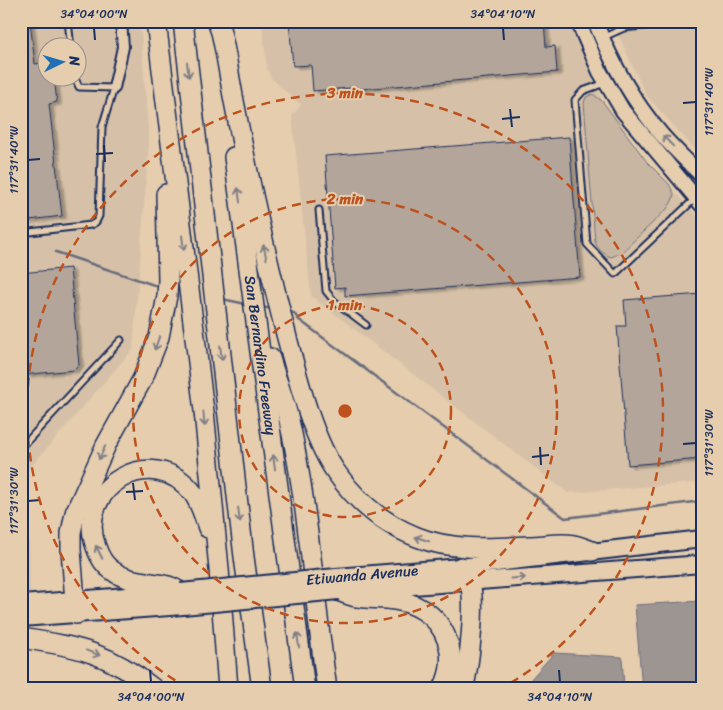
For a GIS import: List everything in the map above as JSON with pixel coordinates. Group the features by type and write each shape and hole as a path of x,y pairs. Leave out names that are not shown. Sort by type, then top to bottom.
{"highway":[{"path":"76,607 71,550 71,533 75,513 106,445 151,358 159,337 168,288 166,169 152,21"},
{"path":"156,21 204,411 228,689"},
{"path":"183,21 244,557 262,689"},
{"path":"216,21 221,32 238,124 276,300 297,374 323,448 335,471 365,506 400,530 436,543 484,548 572,544 592,551"},
{"name":"San Bernardino Freeway","path":"216,21 305,689"},
{"path":"254,304 289,418 309,535 327,689"},
{"path":"182,599 168,586 127,579 120,576 111,570 97,551 92,529 98,505 104,492 122,477 136,472 162,472 181,481 189,488 203,510 209,531 216,574 220,584"},
{"path":"462,689 470,653 472,599 465,574"},
{"path":"337,584 356,597 400,601 415,605 432,616 443,630 450,652 450,671 443,689"},
{"path":"320,626 329,665 339,689"},
{"path":"21,638 66,645 102,656 139,677 154,689"}],"main road":[{"path":"578,21 606,83 623,111 700,199"},
{"path":"595,21 614,65 650,120 702,176"},
{"name":"Etiwanda Avenue","path":"465,574 592,551 702,539"},
{"name":"Etiwanda Avenue","path":"21,618 76,607 337,584 465,574 702,564"},
{"name":"Etiwanda Avenue","path":"21,604 76,607"}],"street":[{"path":"114,88 123,47 122,21"}],"lane":[{"path":"68,21 70,38"},
{"path":"602,38 624,28 691,21"},
{"path":"606,83 583,91 575,100 587,244 615,274 700,199"},
{"path":"21,233 91,225 96,222 100,212 102,127 114,88 88,87"},
{"path":"320,210 326,291 334,301 366,325"},
{"path":"21,448 121,340"}],"shaded area":[{"path":"21,21 140,21 149,143 133,349 28,470 30,595 21,596"},
{"path":"262,21 570,21 603,102 647,162 702,221 702,482 568,493 311,296 292,116 301,105 271,78 267,69"},
{"path":"612,21 702,21 702,157 646,95"},
{"path":"593,94 603,102 647,162 669,184 674,194 667,209 621,253 611,257 601,251 595,241 584,103 586,97"},
{"path":"702,601 702,689 642,689 635,605"},
{"path":"554,653 622,657 624,689 522,689"}],"building":[{"path":"21,21 30,21 35,64 38,64 38,88 55,88 57,102 49,104 62,216 21,221"},
{"path":"289,21 544,21 546,47 555,46 557,72 350,90 350,88 313,91 311,65 293,66"},
{"path":"569,137 580,277 345,296 345,287 335,288 325,156"},
{"path":"70,268 79,365 74,370 21,375 21,273"},
{"path":"702,294 702,459 628,465 617,326 626,326 624,300"}],"waterway":[{"path":"56,252 160,287"},
{"path":"222,299 246,304"},
{"path":"261,307 273,309"},
{"path":"288,312 294,313 298,319 565,518 702,501"}]}
